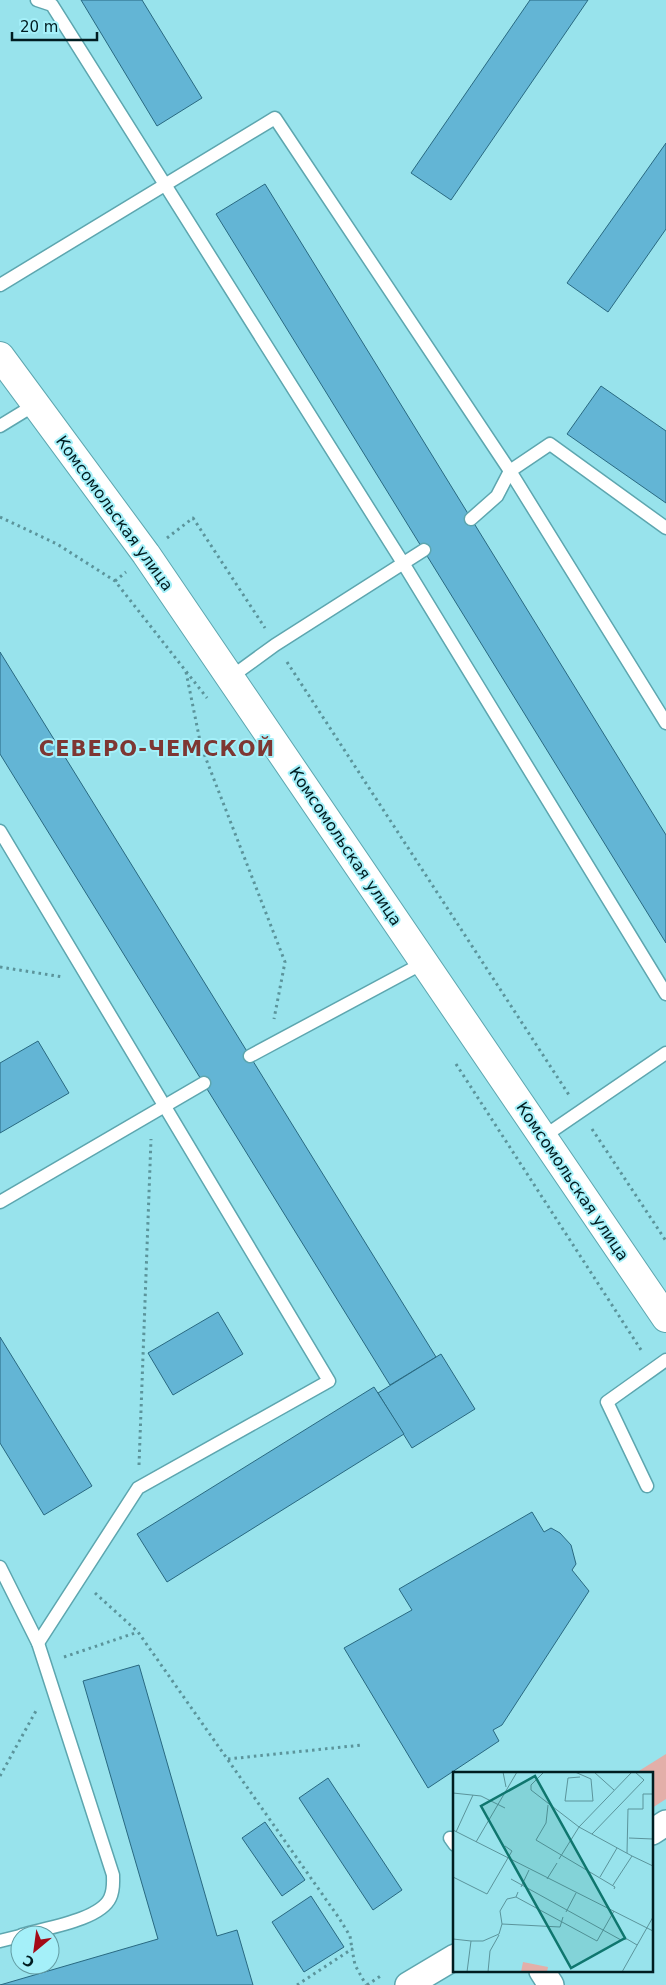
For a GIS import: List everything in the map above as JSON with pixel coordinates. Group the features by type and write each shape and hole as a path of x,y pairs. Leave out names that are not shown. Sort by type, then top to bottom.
{"main road":[{"name":"Комсомольская улица","path":"0,356 146,554 666,1318"}],"street":[{"path":"654,1831 666,1823"},
{"path":"408,1985 453,1958"},
{"path":"543,1972 551,1985"}],"lane":[{"path":"38,0 52,5 403,564 666,994"},
{"path":"0,286 275,118 510,471 666,724"},
{"path":"0,426 36,404"},
{"path":"471,519 497,496 510,471 550,444 666,528"},
{"path":"231,678 276,645 424,550"},
{"path":"0,830 329,1381 138,1488 38,1643"},
{"path":"250,1056 425,962"},
{"path":"543,1137 666,1053"},
{"path":"0,1202 204,1083"},
{"path":"646,1486 608,1402 666,1360"},
{"path":"0,1567 38,1643 113,1874 113,1888 110,1899 102,1908 89,1916 57,1925"}],"path":[{"path":"0,517 57,544 115,581"},
{"path":"193,518 666,1241"},
{"path":"186,671 201,746 285,962 269,1046"},
{"path":"0,966 91,982"},
{"path":"138,1488 152,1113"},
{"path":"79,1578 138,1632 228,1759 350,1936 355,1964 366,1985"},
{"path":"44,1663 138,1632"},
{"path":"0,1776 51,1685"},
{"path":"228,1759 362,1745"},
{"path":"297,1985 352,1949"}],"shaded area":[{"path":"666,1754 666,1799 654,1807 654,1772 637,1772"}],"building":[{"path":"81,0 142,0 202,98 157,126"},
{"path":"530,0 588,0 451,200 411,173"},
{"path":"666,143 666,229 608,312 567,283"},
{"path":"265,184 666,835 666,943 216,214"},
{"path":"601,386 666,431 666,503 567,434"},
{"path":"0,652 436,1357 390,1385 0,754"},
{"path":"38,1041 69,1093 0,1133 0,1063"},
{"path":"218,1312 243,1354 173,1395 148,1353"},
{"path":"0,1337 92,1486 44,1515 0,1443"},
{"path":"441,1354 475,1409 412,1448 378,1393"},
{"path":"374,1387 404,1434 167,1582 137,1534"},
{"path":"532,1512 544,1532 551,1528 560,1533 571,1545 576,1564 572,1570 589,1591 502,1725 493,1730 499,1741 428,1788 344,1648 412,1610 399,1589"},
{"path":"139,1665 217,1936 237,1930 253,1985 0,1985 34,1975 60,1975 60,1968 158,1939 83,1681"},
{"path":"328,1778 402,1890 373,1910 299,1798"},
{"path":"265,1822 305,1880 282,1896 242,1838"},
{"path":"311,1896 344,1947 304,1972 272,1922"}],"district":[{"name":"СЕВЕРО-ЧЕМСКОЙ","path":"157,749"}]}
